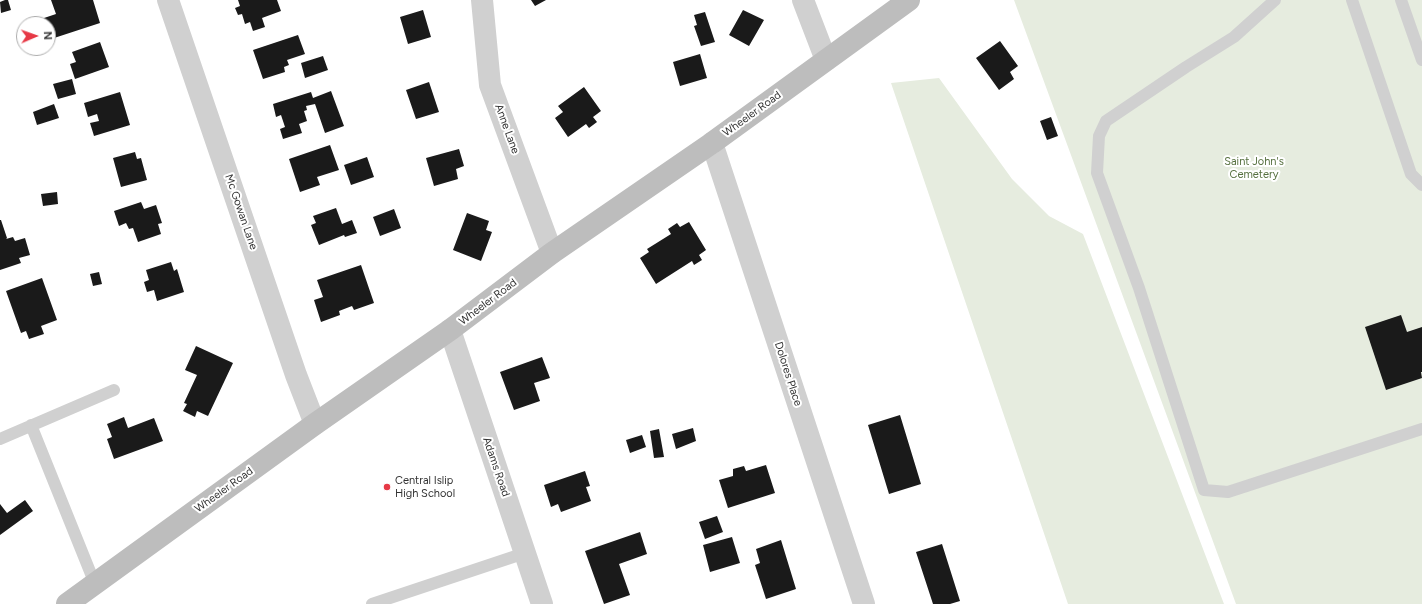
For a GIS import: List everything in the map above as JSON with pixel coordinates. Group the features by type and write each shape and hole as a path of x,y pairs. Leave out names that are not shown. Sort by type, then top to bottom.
{"main road":[{"name":"Wheeler Road","path":"67,604 315,424 450,330 552,253 712,144 909,0"}],"street":[{"name":"Mc Gowan Lane","path":"168,0 294,368 315,424"},
{"name":"Anne Lane","path":"482,0 490,86 552,253"},
{"path":"803,0 826,60"},
{"name":"Dolores Place","path":"712,144 864,604"},
{"name":"Adams Road","path":"450,330 542,604"}],"lane":[{"path":"1275,0 1234,37 1180,71 1106,121 1099,136 1096,174 1139,288 1204,490 1228,492 1422,429"},
{"path":"1352,0 1411,174 1422,185"},
{"path":"1401,0 1422,60"},
{"path":"0,439 114,390"},
{"path":"31,425 95,584"},
{"path":"372,604 525,553"}],"green space":[{"name":"Saint John's Cemetery","path":"1014,0 1422,0 1422,604 1236,604"},
{"path":"939,78 1012,179 1049,216 1083,234 1224,604 1068,604 891,83"}],"building":[{"path":"8,0 11,10 1,13 0,2"},
{"path":"51,0 93,0 100,23 56,37 56,16 50,16 56,14"},
{"path":"238,0 277,0 281,11 262,18 265,27 253,31 250,22 245,24 242,14 238,15 235,8 240,6"},
{"path":"531,0 546,0 535,6"},
{"path":"423,10 431,37 408,44 400,17"},
{"path":"743,10 764,20 749,46 729,35"},
{"path":"705,12 715,42 701,46 694,26 697,25 694,15"},
{"path":"298,35 305,54 287,60 289,65 284,67 285,72 263,79 253,50"},
{"path":"1000,41 1018,66 1010,72 1014,79 999,90 976,58"},
{"path":"100,42 109,67 75,79 70,64 76,62 72,52"},
{"path":"700,54 707,78 680,86 673,62"},
{"path":"323,56 328,70 305,78 301,63"},
{"path":"72,79 76,94 58,99 53,84"},
{"path":"429,82 439,112 416,119 406,90"},
{"path":"584,87 601,111 593,117 597,122 589,128 586,124 568,137 555,118 563,112 558,106"},
{"path":"331,91 344,126 325,133 315,104 306,106 307,110 304,111 307,121 299,124 302,133 283,139 280,129 285,127 281,115 276,117 273,104 311,92 313,98"},
{"path":"120,92 130,125 94,136 90,123 99,121 97,114 88,117 84,103"},
{"path":"54,104 59,118 37,125 33,112"},
{"path":"1051,117 1058,136 1047,140 1040,121"},
{"path":"330,145 339,170 317,177 320,185 300,192 289,159"},
{"path":"459,149 464,166 456,169 458,179 434,186 426,158"},
{"path":"135,152 137,159 141,158 147,180 121,187 113,158"},
{"path":"367,157 374,177 351,185 344,165"},
{"path":"57,192 58,204 43,206 41,194"},
{"path":"141,202 144,209 156,205 162,223 158,224 161,234 138,242 133,228 129,229 126,223 119,226 114,211"},
{"path":"336,208 342,224 352,220 357,233 345,237 344,235 319,245 311,225 316,223 313,216"},
{"path":"394,209 401,228 380,236 373,217"},
{"path":"467,213 489,221 486,230 492,232 481,261 453,250"},
{"path":"0,220 7,238 6,239 13,237 15,241 25,238 30,255 19,258 21,263 0,270"},
{"path":"689,222 706,250 699,255 702,260 694,265 692,261 656,284 640,258 649,252 647,249 671,234 668,229 677,223 680,227"},
{"path":"171,262 174,271 177,269 184,292 157,301 154,290 147,292 144,282 149,280 146,270"},
{"path":"361,265 374,303 354,310 352,306 339,311 340,315 321,322 314,300 323,297 317,280"},
{"path":"99,272 102,284 93,286 90,274"},
{"path":"42,278 57,320 41,326 44,334 29,339 26,331 21,333 6,291"},
{"path":"1401,315 1407,332 1422,327 1422,378 1386,390 1365,327"},
{"path":"196,346 233,363 208,416 197,411 195,417 183,411 187,404 184,403 197,375 185,370"},
{"path":"542,357 550,378 534,383 540,401 514,410 500,372"},
{"path":"900,415 921,484 889,494 868,425"},
{"path":"124,417 128,428 154,418 163,441 114,459 107,439 112,437 107,424"},
{"path":"693,428 696,441 676,449 672,434"},
{"path":"659,429 664,457 654,458 650,431"},
{"path":"642,435 646,447 630,453 626,440"},
{"path":"766,465 775,493 728,508 719,480 733,476 733,469 744,466 746,471"},
{"path":"585,471 590,486 586,487 591,501 561,512 558,504 551,507 544,485"},
{"path":"25,500 33,511 0,535 0,504 7,513"},
{"path":"717,516 723,532 705,539 699,522"},
{"path":"640,532 647,554 619,564 630,595 604,604 585,551"},
{"path":"732,537 740,563 710,572 703,545"},
{"path":"781,540 796,589 766,599 755,565 760,563 756,549"},
{"path":"942,544 960,601 950,604 933,604 916,552"}],"place":[{"name":"Central Islip High School","path":"387,487"}]}
